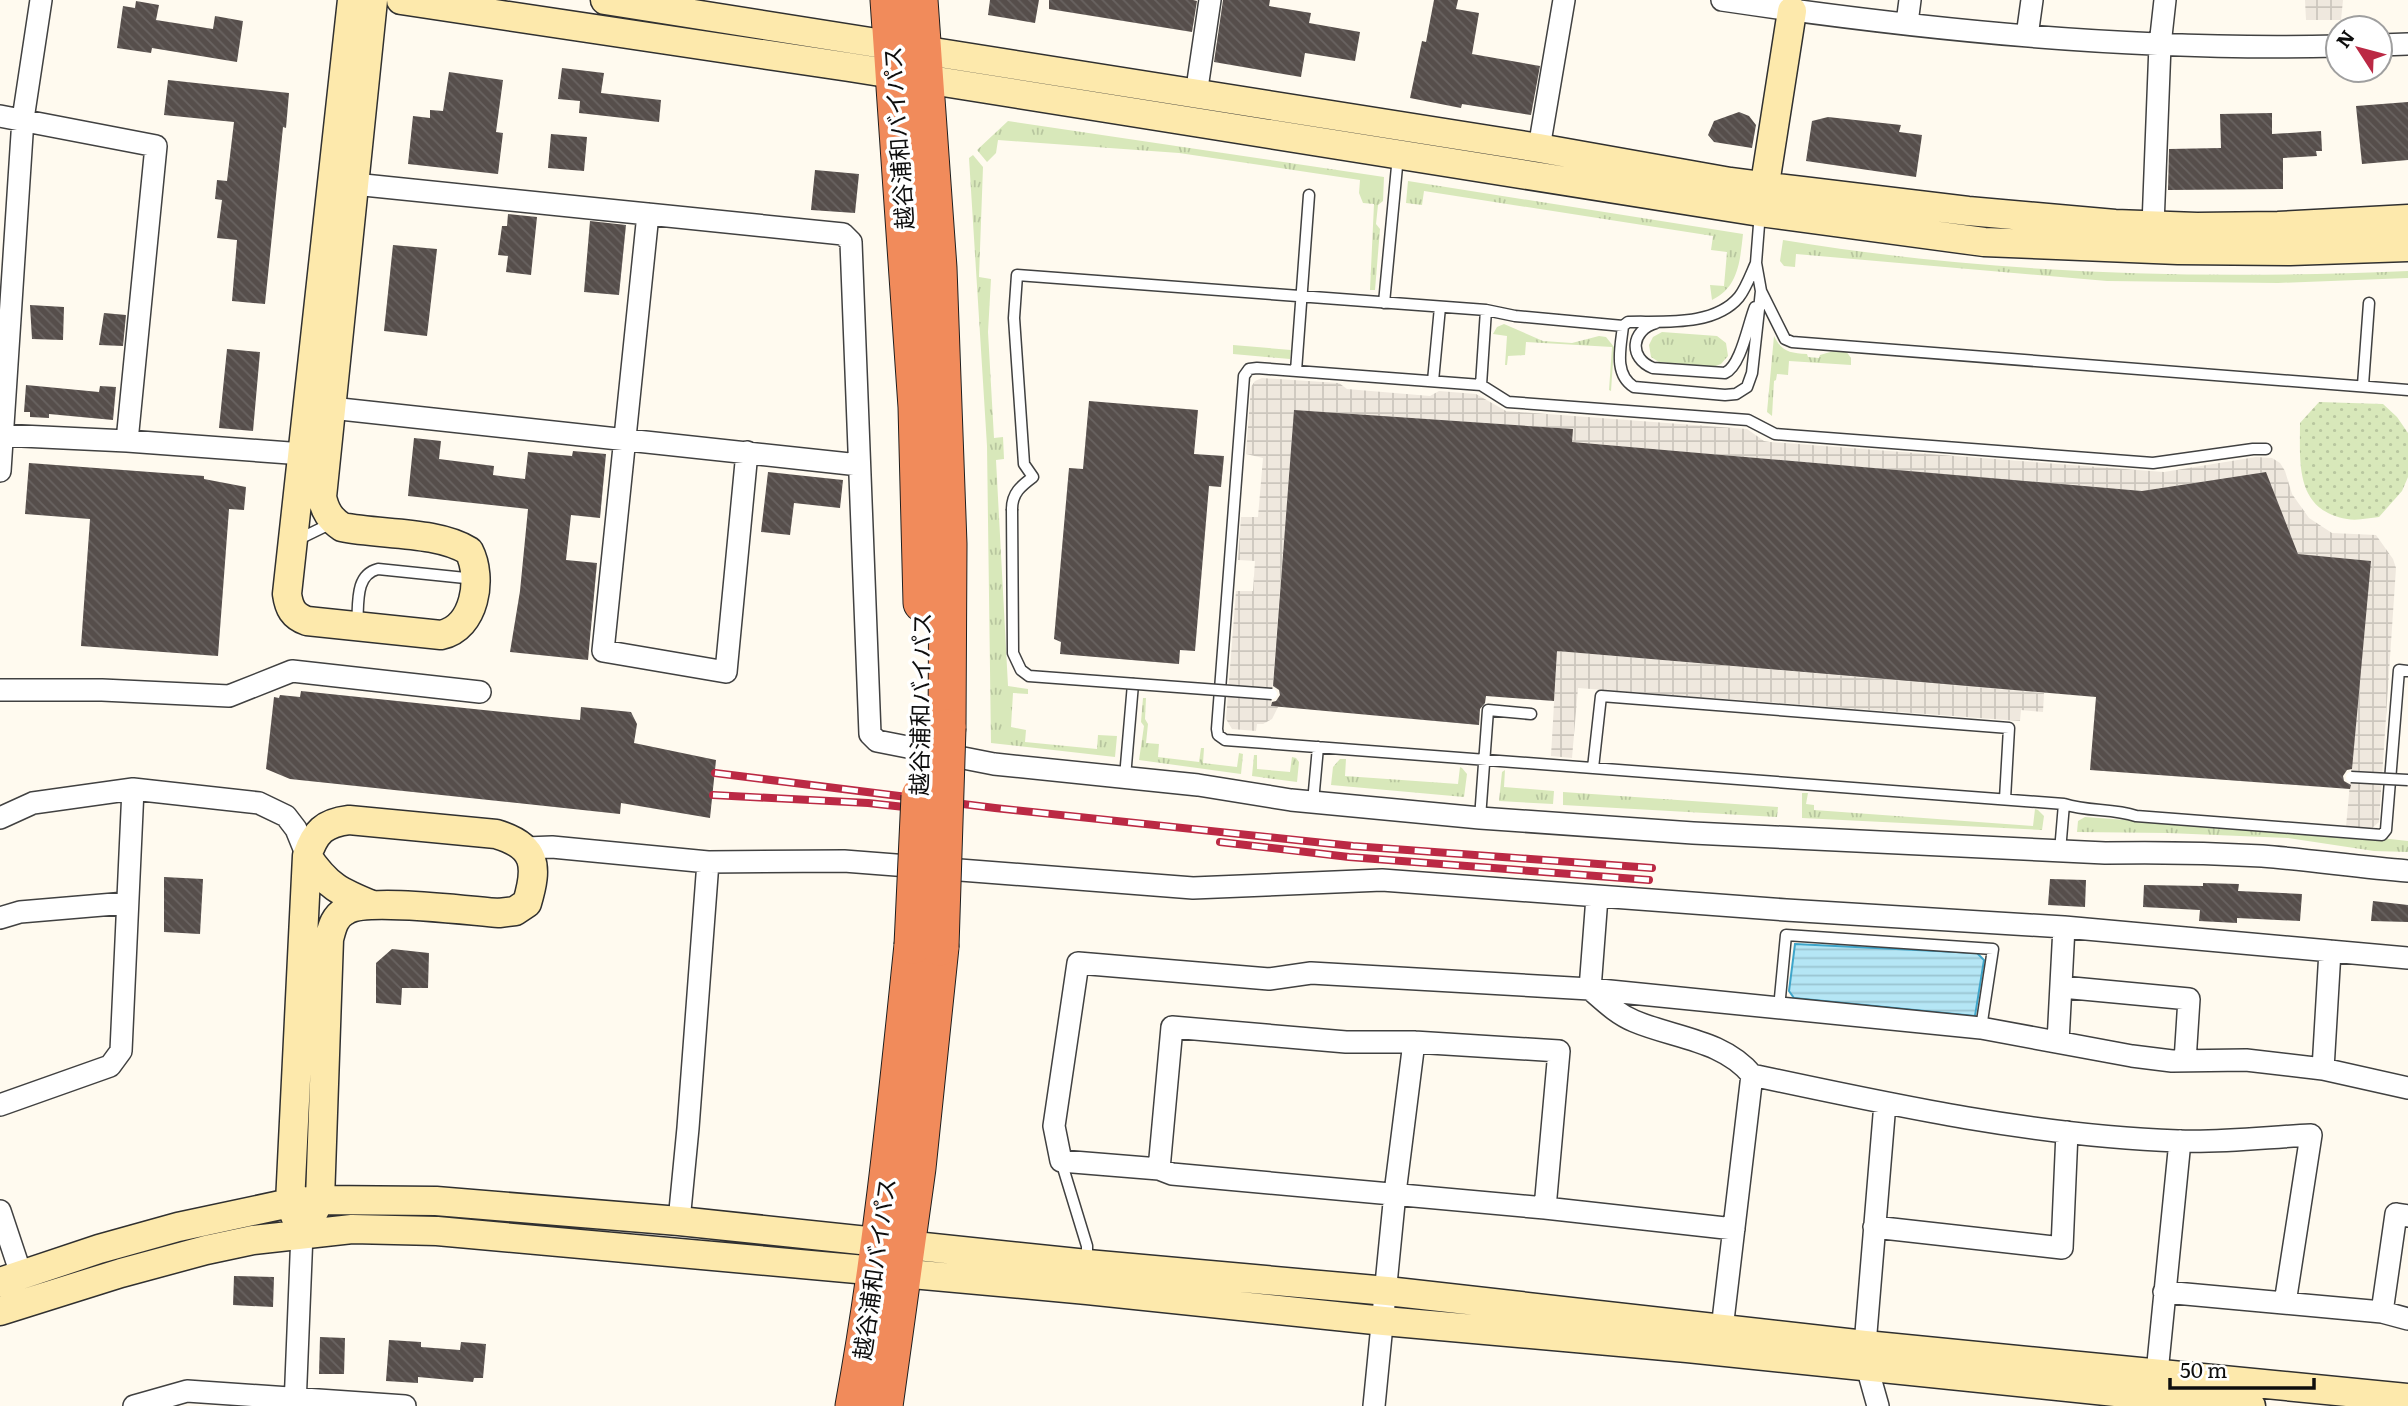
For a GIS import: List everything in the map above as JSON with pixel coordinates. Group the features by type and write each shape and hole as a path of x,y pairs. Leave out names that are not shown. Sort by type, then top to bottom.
{"highway":[{"name":"越谷浦和バイパス","path":"854,1406 891,1258 917,1168 935,727 948,544 939,268 909,63 889,0"},
{"name":"越谷浦和バイパス","path":"909,63 919,0"},
{"name":"越谷浦和バイパス","path":"884,1406 891,1258"}],"street":[{"path":"0,471 23,120 41,0"},
{"path":"352,0 287,594 293,613 307,621 442,635 452,633 467,618 471,606 475,579 473,559 469,551 458,544 440,539 342,527 334,522 326,511 321,497 373,0"},
{"path":"401,0 909,63 1196,95 1539,148 1762,200 1984,242 2073,247 2290,251 2408,247"},
{"path":"605,0 909,63 1398,156 1762,200 1968,211 2115,224 2277,226 2408,219"},
{"path":"1196,95 1210,0"},
{"path":"1539,148 1564,0"},
{"path":"1722,0 1793,5 1907,23 2027,36 2160,45 2324,46"},
{"path":"1907,23 1910,0"},
{"path":"2027,36 2032,0"},
{"path":"2153,225 2160,45 2165,0"},
{"path":"1762,200 1793,5"},
{"path":"0,116 156,146 127,441"},
{"path":"354,184 843,234 851,242 870,734 877,740 995,764 1198,785 1313,802 1480,818 1693,833 2105,853 2169,852 2265,857 2408,871"},
{"path":"648,214 603,651 726,672 747,453"},
{"path":"331,408 859,465"},
{"path":"1,435 303,454"},
{"path":"0,690 102,690 229,696 292,671 480,692"},
{"path":"0,818 33,803 134,789 259,803 286,816 296,829 307,856 330,885 372,905"},
{"path":"0,1105 110,1066 121,1051 126,903 134,789"},
{"path":"295,1402 302,1233 290,1203 307,856 312,840 322,828 334,822 349,820 496,834 513,839 526,848 533,864 533,884 527,904 515,911 499,913 372,905 346,910 331,928 320,1200 302,1233"},
{"path":"526,848 552,847 708,862 844,861 1193,888 1382,880 1786,911 2064,927 2408,958"},
{"path":"679,1221 708,862"},
{"path":"1590,989 1597,897"},
{"path":"0,918 20,912 126,903"},
{"path":"2058,1042 2064,927"},
{"path":"2323,1069 2330,951"},
{"path":"1734,1229 1395,1193 1172,1174 1159,1169 1061,1160 1054,1126 1078,963 1269,979 1311,973 1590,989 1981,1027 2132,1056 2185,1061 2246,1060 2323,1069 2408,1088"},
{"path":"2062,987 2189,999 2185,1061"},
{"path":"1590,989 1620,1015 1718,1049 1740,1061 1752,1075 1885,1103 2067,1132 2180,1141 2311,1135 2285,1303"},
{"path":"1159,1169 1172,1027 1346,1042 1414,1042 1559,1051 1545,1208"},
{"path":"1374,1406 1395,1193 1414,1042"},
{"path":"1722,1329 1752,1075"},
{"path":"1878,1406 1866,1356 1885,1103"},
{"path":"1874,1227 2062,1248 2067,1132"},
{"path":"2157,1373 2180,1141"},
{"path":"0,1211 10,1278 99,1248 178,1227 290,1203 320,1200 436,1201 679,1221 1087,1290 1384,1321 1866,1356 2157,1373 2408,1398"},
{"path":"2382,1312 2396,1214 2408,1216"},
{"path":"0,1311 56,1292 206,1250 253,1240 352,1229 437,1231 891,1258 1087,1264 1387,1292 1722,1329 1866,1356 2207,1404 2251,1406"},
{"path":"2164,1292 2382,1312 2408,1318"},
{"path":"144,1404 187,1391 295,1402 405,1406"}],"lane":[{"path":"1384,303 1398,156"},
{"path":"1296,371 1309,195"},
{"path":"1623,326 1620,366 1627,383 1634,387 1736,394 1747,387 1752,373 1761,291 1756,262 1762,200"},
{"path":"1272,694 1029,676 1021,670 1013,653 1012,500 1016,492 1033,477 1024,464 1014,318 1017,275 1486,310 1515,316 1623,326 1628,322 1694,319 1728,309 1740,295 1756,262"},
{"path":"1665,320 1642,329 1637,336 1636,352 1644,365 1653,368 1725,373 1738,361 1745,332 1761,291"},
{"path":"1761,291 1786,339 1792,342 2408,390"},
{"path":"2363,385 2369,303"},
{"path":"1433,381 1440,307"},
{"path":"1481,385 1486,310"},
{"path":"2266,449 2153,463 1776,435 1748,420 1508,402 1481,385 1249,369 1244,376 1218,735 1225,740 2005,799 2064,804 2079,809 2122,812 2136,816 2382,835 2386,830 2399,670 2408,671"},
{"path":"293,542 334,522"},
{"path":"357,626 361,582 370,571 378,569 475,579"},
{"path":"1125,777 1133,684"},
{"path":"1593,768 1601,696 2009,728 2005,799"},
{"path":"1480,818 1489,710 1531,714"},
{"path":"2395,719 2408,720"},
{"path":"1313,802 1318,747"},
{"path":"2351,777 2408,780"},
{"path":"2060,851 2064,804"},
{"path":"1779,1008 1786,935 1993,949 1981,1027"},
{"path":"1061,1160 1087,1246 1087,1264"}],"green space":[{"path":"1008,121 1384,177 1383,201 1378,205 1376,224 1380,229 1375,290 1370,290 1374,204 1363,203 1359,193 1360,180 1179,153 998,140 996,153 987,162 977,150"},
{"path":"973,155 983,167 979,277 991,279 988,332 994,438 1003,437 1004,459 996,460 1008,686 1028,689 1028,694 1013,693 1011,727 1026,730 1025,742 1097,749 1098,735 1117,736 1115,757 991,743 987,446 969,158"},
{"path":"1408,181 1743,234 1739,263 1728,288 1712,300 1710,285 1724,286 1727,252 1711,250 1713,236 1424,191 1422,205 1406,203"},
{"path":"1783,240 1938,260 2094,272 2251,275 2408,271 2408,278 2278,283 2107,281 1796,254 1795,267 1784,266 1780,261"},
{"path":"1504,324 1543,341 1572,343 1599,336 1606,337 1614,347 1611,391 1612,347 1526,342 1525,355 1508,356 1505,365 1507,336 1493,334 1497,327"},
{"path":"1662,332 1717,336 1726,343 1728,356 1721,364 1713,367 1659,362 1651,357 1649,345 1653,337"},
{"path":"1774,336 1783,348 1807,354 1808,357 1819,358 1820,355 1837,350 1846,351 1851,358 1851,365 1789,361 1788,375 1777,374 1774,381 1772,416 1767,412"},
{"path":"1233,345 1291,350 1290,359 1233,354"},
{"path":"2319,402 2383,404 2397,417 2408,433 2408,477 2402,491 2379,517 2351,520 2330,514 2318,506 2309,495 2301,469 2300,423"},
{"path":"1143,698 1146,698 1145,719 1148,724 1146,743 1159,744 1158,757 1199,762 1201,748 1204,748 1203,763 1237,767 1239,753 1243,754 1241,774 1139,760 1144,726 1141,722"},
{"path":"1254,755 1257,755 1257,769 1290,772 1292,757 1296,758 1299,762 1297,782 1252,776"},
{"path":"1340,759 1346,759 1345,776 1458,784 1460,767 1467,774 1464,797 1331,785 1333,767"},
{"path":"1505,770 1504,787 1554,791 1553,804 1499,801 1502,772"},
{"path":"1563,792 1778,807 1777,817 1563,805"},
{"path":"1802,793 1808,793 1806,804 1814,805 1814,810 2033,826 2035,809 2044,816 2042,830 1802,818"},
{"path":"2085,817 2390,839 2408,841 2408,852 2374,851 2288,838 2077,832 2078,821"}],"shaded area":[{"path":"2305,0 2343,0 2342,14 2324,14 2324,20 2306,20"},
{"path":"1262,378 1339,383 1347,389 1430,396 1439,391 1476,394 1506,411 1747,429 1770,442 2164,472 2256,457 2272,458 2280,463 2285,471 2292,494 2309,518 2332,533 2376,535 2396,568 2379,822 2371,829 2346,827 2370,561 2298,554 2265,472 2142,491 1572,442 1572,429 1294,410 1271,706 1278,707 1272,719 1257,724 1256,731 1232,729 1226,719 1236,591 1253,591 1255,561 1238,560 1241,517 1258,517 1263,458 1246,454 1251,387 1255,381"},
{"path":"1557,651 2044,693 2043,712 2021,710 2020,721 1578,688 1572,758 1551,756"}],"water":[{"path":"1795,944 1977,953 1984,960 1975,1016 1794,998 1789,991"}],"building":[{"path":"990,0 1039,0 1035,23 988,15"},
{"path":"1049,0 1197,1 1192,32 1049,9"},
{"path":"1223,0 1270,0 1269,6 1311,13 1309,23 1360,32 1355,61 1305,53 1301,77 1214,62"},
{"path":"1434,0 1458,0 1456,9 1479,13 1472,54 1540,66 1531,115 1462,104 1461,108 1410,98 1422,41 1426,42"},
{"path":"136,1 159,5 156,20 213,29 215,16 243,21 237,62 152,48 151,53 117,48 123,6 135,8"},
{"path":"562,68 604,73 601,93 661,100 659,122 579,113 580,101 558,99"},
{"path":"449,72 503,80 496,132 503,133 498,174 408,164 413,116 430,118 430,110 443,111"},
{"path":"168,80 289,93 286,128 283,127 265,304 232,301 237,240 217,238 222,200 215,199 217,180 227,181 234,122 164,115"},
{"path":"2408,102 2408,160 2362,164 2356,106"},
{"path":"1739,112 1749,116 1756,125 1752,148 1714,142 1708,135 1714,121"},
{"path":"2272,113 2272,134 2321,131 2322,151 2316,151 2317,156 2283,158 2283,189 2168,190 2169,149 2221,148 2220,114"},
{"path":"1828,117 1901,125 1899,132 1922,135 1916,177 1806,161 1812,121"},
{"path":"551,134 587,137 584,171 548,168"},
{"path":"815,170 859,174 855,213 811,210"},
{"path":"508,214 537,217 531,275 506,272 508,256 498,255 502,226 507,226"},
{"path":"590,221 626,225 619,295 584,292"},
{"path":"393,245 437,249 427,336 384,331"},
{"path":"30,305 64,307 63,340 32,339"},
{"path":"104,313 126,315 123,346 99,345"},
{"path":"227,349 260,352 253,431 219,428"},
{"path":"26,385 99,392 100,386 116,387 113,420 49,414 49,418 30,417 30,412 24,412"},
{"path":"1089,401 1198,410 1194,454 1224,456 1221,487 1209,486 1195,651 1180,650 1179,664 1060,654 1061,642 1054,639 1069,468 1083,469"},
{"path":"1294,410 1573,429 1572,442 2142,491 2266,472 2298,554 2371,561 2352,769 2347,770 2343,776 2344,781 2351,785 2350,789 2090,770 2096,697 1557,651 1554,701 1486,696 1480,709 1479,725 1271,706 1280,695 1279,690 1273,686"},
{"path":"414,438 441,441 439,459 494,466 493,475 525,479 528,452 572,456 573,451 606,454 600,518 571,515 566,560 597,563 588,660 510,652 520,591 528,509 408,496"},
{"path":"29,463 204,476 204,479 246,487 244,510 229,509 218,656 81,646 90,519 25,514"},
{"path":"768,472 843,480 840,508 794,503 790,535 761,532"},
{"path":"301,691 580,720 581,707 631,712 637,724 634,743 716,760 710,818 621,803 620,814 290,779 266,769 274,697 300,697"},
{"path":"164,877 203,879 200,934 164,932"},
{"path":"2050,879 2086,880 2085,907 2048,905"},
{"path":"2203,883 2239,884 2238,891 2302,894 2300,921 2237,918 2237,923 2199,921 2200,910 2143,907 2144,885 2203,886"},
{"path":"2373,901 2408,905 2408,922 2371,921"},
{"path":"392,949 429,953 428,988 402,988 401,1005 376,1003 376,963"},
{"path":"234,1276 274,1277 273,1307 233,1305"},
{"path":"320,1337 345,1338 344,1374 319,1374"},
{"path":"389,1340 421,1342 421,1347 460,1350 461,1342 486,1344 483,1378 474,1378 473,1382 418,1377 418,1383 386,1381"}],"railway":[{"path":"715,773 995,808 1353,846 1652,868"},
{"path":"713,795 868,803 959,813"},
{"path":"1220,842 1349,857 1649,880"}]}
